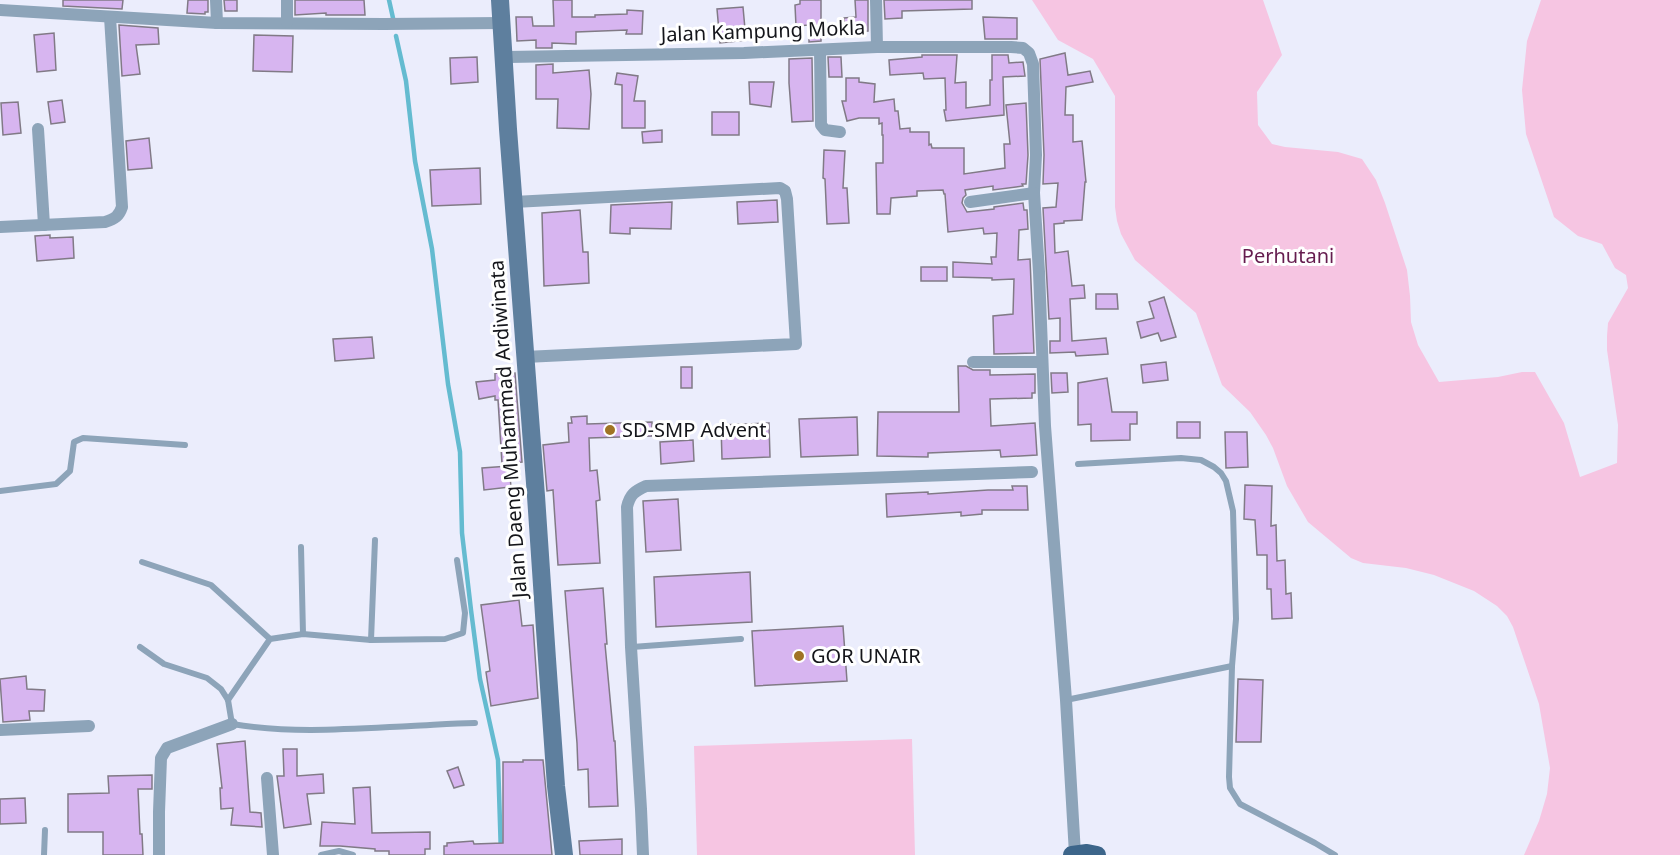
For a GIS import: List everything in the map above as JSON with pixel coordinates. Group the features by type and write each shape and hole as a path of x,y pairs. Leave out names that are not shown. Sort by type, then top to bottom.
{"main road":[{"name":"Jalan Daeng Muhammad Ardiwinata","path":"500,0 556,786 564,855"},
{"path":"1074,855 1087,853 1097,855"}],"street":[{"path":"216,0 217,23"},
{"path":"287,0 287,22"},
{"path":"876,0 877,47"},
{"path":"0,10 217,23 502,23"},
{"path":"0,227 105,222 117,217 120,212 122,207 110,17"},
{"name":"Jalan Kampung Mokla","path":"504,57 877,47 1023,48 1029,54 1033,64 1036,155 1034,193"},
{"path":"820,50 821,125 825,130 840,132"},
{"path":"38,129 44,225"},
{"path":"514,202 780,188 785,191 788,199 796,344 525,357"},
{"path":"970,202 1034,193 1042,362 1066,700 1074,855"},
{"path":"973,362 1042,362"},
{"path":"642,855 631,647 627,507 630,496 636,490 646,486 1032,472"},
{"path":"159,855 161,758 167,748 232,724"},
{"path":"0,730 89,726"},
{"path":"267,778 273,855"}],"lane":[{"path":"0,491 56,484 70,471 74,442 83,438 185,445"},
{"path":"1078,464 1181,458 1201,460 1221,473 1226,482 1233,511 1236,619 1232,666 1230,788 1240,804 1335,855"},
{"path":"371,640 375,540"},
{"path":"301,547 303,634"},
{"path":"228,700 270,639 303,634 371,640 445,639 463,633 465,613 457,560"},
{"path":"142,562 211,585 270,639"},
{"path":"631,647 741,639"},
{"path":"140,647 164,664 207,678 221,689 228,700 232,724 260,729 342,730 475,723"},
{"path":"1066,700 1232,666"},
{"path":"44,855 45,830"},
{"path":"321,855 339,851 353,855"}],"green space":[{"name":"Perhutani","path":"1032,0 1263,0 1282,55 1257,92 1258,125 1272,144 1338,152 1362,159 1376,180 1407,270 1411,322 1418,345 1439,382 1535,372 1564,423 1580,477 1617,463 1618,425 1607,336 1608,323 1628,288 1626,275 1615,268 1602,244 1578,236 1554,217 1526,134 1522,90 1527,41 1541,0 1680,0 1680,855 1524,855 1539,821 1547,794 1550,768 1539,704 1513,627 1507,616 1497,606 1474,591 1434,575 1406,568 1363,563 1351,558 1308,522 1287,486 1266,435 1250,412 1222,385 1196,313 1135,260 1121,234 1115,207 1115,96 1093,59 1058,40"},
{"path":"912,739 915,855 697,855 694,746"}],"building":[{"path":"63,0 123,0 122,9 63,6"},
{"path":"188,0 208,0 208,12 205,14 187,13"},
{"path":"224,0 237,0 237,11 225,11"},
{"path":"295,0 364,0 365,15 326,15 326,13 295,15"},
{"path":"553,0 572,0 572,17 627,14 627,10 643,11 642,34 626,34 627,30 576,32 576,44 552,43 552,48 536,48 536,40 517,41 516,17 532,17 533,26 554,26"},
{"path":"800,0 821,0 821,41 809,42 809,25 796,26 795,5 800,4"},
{"path":"855,0 868,0 868,31 845,32 844,18 856,17"},
{"path":"884,0 972,0 972,9 902,11 902,18 885,19"},
{"path":"743,7 746,40 720,43 717,9"},
{"path":"983,17 1017,18 1017,39 985,39"},
{"path":"119,25 158,28 159,44 136,45 140,74 122,76"},
{"path":"54,33 56,70 37,72 34,35"},
{"path":"254,35 293,36 292,72 253,71"},
{"path":"1065,53 1068,75 1090,71 1093,82 1066,87 1065,115 1073,115 1073,142 1082,141 1086,182 1082,220 1054,224 1055,253 1068,251 1072,286 1084,285 1085,298 1070,299 1072,341 1106,338 1108,354 1076,356 1075,352 1050,353 1050,341 1060,341 1060,318 1049,319 1043,208 1056,207 1058,183 1043,184 1040,59"},
{"path":"922,55 957,55 955,83 966,82 966,108 990,105 992,55 1008,55 1009,63 1023,62 1025,76 1003,77 1004,115 946,121 945,78 924,79 923,73 890,75 889,60 922,57"},
{"path":"477,57 478,82 451,84 450,58"},
{"path":"828,57 841,57 842,77 829,77"},
{"path":"812,58 813,121 792,122 789,59"},
{"path":"553,64 553,73 589,70 591,94 589,129 557,128 558,99 536,99 536,65"},
{"path":"617,73 638,76 634,101 645,101 645,128 622,128 622,85 615,84"},
{"path":"846,78 859,78 859,82 875,84 874,102 894,99 900,129 910,128 910,132 929,132 929,145 931,144 932,148 964,148 964,174 1005,168 1004,144 1010,144 1006,105 1026,103 1028,155 1026,184 993,190 993,186 965,190 966,195 962,203 967,212 1023,203 1024,210 1027,210 1028,229 1019,230 1018,260 1030,259 1034,353 994,354 993,316 1013,314 1014,279 953,277 953,262 992,264 991,257 996,257 997,233 984,234 983,228 948,232 943,190 917,191 917,196 891,198 890,214 877,214 876,163 883,163 882,123 879,124 879,118 859,118 847,121 842,101 846,101"},
{"path":"749,82 774,82 771,107 750,104"},
{"path":"62,100 65,122 51,124 48,102"},
{"path":"18,102 21,133 3,135 1,103"},
{"path":"712,112 739,112 739,135 712,135"},
{"path":"662,130 662,142 643,143 642,132"},
{"path":"149,138 152,168 128,170 126,141"},
{"path":"824,150 845,151 843,188 847,188 849,223 827,224 825,179 823,178"},
{"path":"480,168 481,204 432,206 430,170"},
{"path":"777,200 778,222 738,224 737,202"},
{"path":"672,202 671,229 630,228 630,234 610,233 611,205"},
{"path":"580,210 583,252 588,252 589,283 544,286 542,213"},
{"path":"50,235 50,238 73,237 74,258 37,261 35,236"},
{"path":"921,267 947,267 947,281 921,281"},
{"path":"1096,294 1117,294 1118,309 1096,309"},
{"path":"1164,297 1176,337 1161,341 1158,333 1141,338 1137,322 1154,318 1149,302"},
{"path":"372,337 374,358 335,361 333,339"},
{"path":"1166,362 1168,380 1143,383 1141,365"},
{"path":"958,366 966,366 973,370 990,370 990,375 1035,374 1035,393 1032,393 1032,398 990,399 991,426 1035,423 1037,455 1001,457 1000,450 928,453 928,457 877,456 878,412 959,412"},
{"path":"681,367 692,367 692,388 681,388"},
{"path":"495,373 515,373 522,462 502,464 498,400 495,400 495,396 479,399 476,382 495,380"},
{"path":"1051,373 1067,373 1068,392 1052,393"},
{"path":"1107,378 1112,412 1137,412 1137,424 1130,424 1130,440 1091,441 1091,424 1078,425 1078,383"},
{"path":"587,416 587,424 652,422 652,436 589,438 590,471 597,470 600,500 596,501 600,563 558,565 553,490 547,491 543,445 569,442 568,423 572,423 571,417"},
{"path":"857,417 858,455 801,457 799,419"},
{"path":"1177,422 1200,422 1200,438 1177,438"},
{"path":"769,423 770,457 722,459 721,425"},
{"path":"1225,432 1247,432 1248,467 1226,468"},
{"path":"693,440 694,461 661,464 660,442"},
{"path":"509,466 511,487 484,490 482,468"},
{"path":"1245,485 1272,486 1271,526 1276,525 1277,561 1285,560 1286,594 1291,593 1292,618 1272,619 1271,589 1267,589 1267,555 1257,555 1255,520 1244,519"},
{"path":"1012,486 1027,486 1028,510 982,510 982,514 961,516 961,512 887,517 886,494 1013,490"},
{"path":"678,499 681,550 646,552 643,501"},
{"path":"750,572 752,622 656,627 654,577"},
{"path":"603,588 607,644 605,644 615,741 618,806 589,807 588,769 578,770 565,591"},
{"path":"519,600 522,626 533,625 538,698 491,706 486,672 490,671 481,605"},
{"name":"GOR UNAIR","path":"843,626 847,681 755,686 752,631"},
{"path":"26,676 27,689 45,690 44,711 29,711 30,720 3,722 0,679"},
{"path":"1238,679 1263,680 1261,742 1236,742"},
{"path":"245,741 250,812 261,813 262,827 231,825 233,808 221,809 220,788 222,788 217,744"},
{"path":"283,749 297,749 297,776 323,774 324,793 307,794 311,824 284,828 277,776 284,776"},
{"path":"523,760 543,760 552,855 444,855 444,846 447,846 447,843 473,841 474,844 503,843 503,762 523,762"},
{"path":"458,767 464,785 454,788 447,771"},
{"path":"152,775 152,789 138,789 143,855 103,855 103,832 68,832 68,794 109,793 108,776"},
{"path":"370,787 372,833 430,832 430,849 425,849 425,855 389,855 389,851 375,851 375,849 320,846 322,822 355,824 353,788"},
{"path":"25,798 26,823 0,824 0,799"},
{"path":"622,839 622,855 580,855 579,841"}],"waterway":[{"path":"389,0 393,18"},
{"path":"396,36 406,81 415,161 432,249 448,384 460,452 462,533 471,610 480,679 498,760 501,855"}],"place":[{"name":"SD-SMP Advent","path":"610,430"},
{"name":"GOR UNAIR","path":"799,656"}]}
